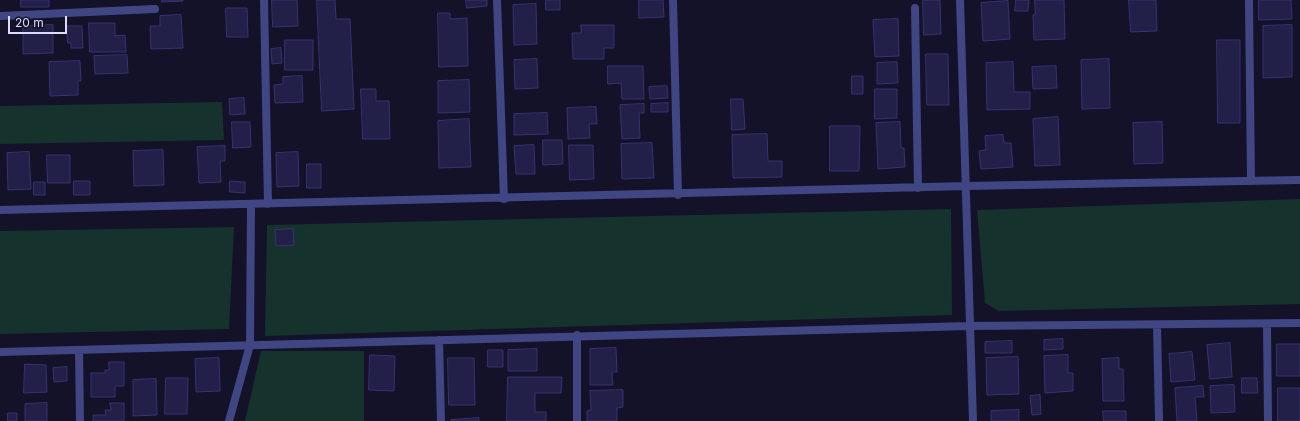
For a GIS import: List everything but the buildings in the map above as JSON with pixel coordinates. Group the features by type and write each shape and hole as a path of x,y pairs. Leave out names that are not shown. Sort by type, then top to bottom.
{"street":[{"path":"264,0 268,204"},
{"path":"496,0 504,199"},
{"path":"673,0 678,195"},
{"path":"960,0 973,421"},
{"path":"1249,0 1251,181"},
{"path":"915,8 918,188"},
{"path":"0,16 155,9"},
{"path":"0,210 678,195 966,186 1300,180"},
{"path":"229,421 250,345 251,205"},
{"path":"0,352 970,326 1300,323"},
{"path":"1267,324 1268,421"},
{"path":"1157,325 1159,421"},
{"path":"577,336 577,421"},
{"path":"439,340 441,421"},
{"path":"79,350 80,421"}],"green space":[{"path":"222,102 224,140 0,144 0,106"},
{"path":"1300,199 1300,304 999,311 985,303 977,210"},
{"path":"951,209 952,315 265,336 267,225"},
{"path":"234,227 229,329 0,334 0,231"},
{"path":"261,351 364,351 364,421 245,421"}]}
